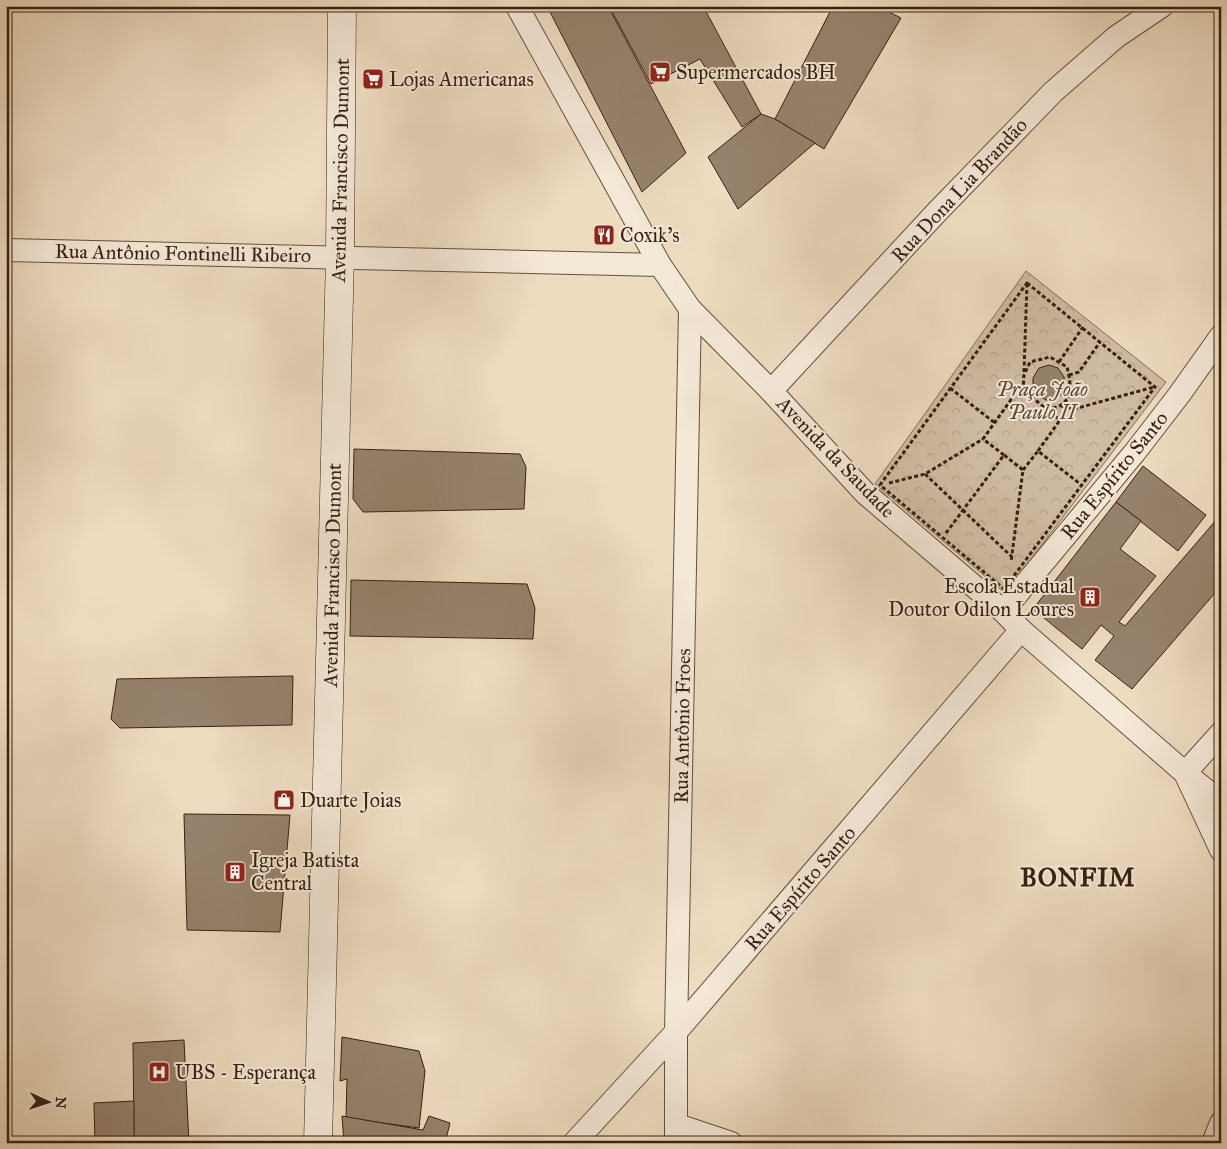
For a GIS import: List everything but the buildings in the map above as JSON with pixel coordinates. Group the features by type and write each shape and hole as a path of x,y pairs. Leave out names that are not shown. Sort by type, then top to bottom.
{"street":[{"name":"Avenida Francisco Dumont","path":"318,1143 340,257 342,6"},
{"name":"Avenida da Saudade","path":"517,6 660,265 690,309 772,391 866,494 937,544 1004,600 1022,630 1185,773 1221,850"},
{"name":"Rua Dona Lia Brandão","path":"772,391 935,214 1053,92 1116,37 1162,6"},
{"name":"Rua Antônio Fontinelli Ribeiro","path":"6,250 660,265"},
{"name":"Rua Antônio Froes","path":"677,1134 676,1032 690,309"},
{"name":"Rua Espírito Santo","path":"1004,600 1135,452 1221,336"},
{"name":"Rua Espírito Santo","path":"574,1143 676,1032 1022,630"},
{"path":"1221,733 1185,773 1221,802"},
{"path":"1213,1143 1221,1123"},
{"path":"677,1134 731,1143"}],"path":[{"path":"1027,283 1155,387"},
{"path":"1023,390 1027,283"},
{"path":"880,485 1027,283"},
{"path":"1058,362 1083,327"},
{"path":"1069,375 1078,372 1101,342"},
{"path":"1024,375 1030,362 1050,356 1067,367 1070,381 1069,396 1061,405"},
{"path":"880,485 924,474 983,439 1020,387 1060,420 1023,470 1010,565"},
{"path":"1045,409 1061,405 1074,408 1111,400 1155,387"},
{"path":"1004,600 1081,485 1155,387"},
{"path":"950,388 995,423"},
{"path":"983,439 1023,470"},
{"path":"1038,451 1081,485"},
{"path":"937,544 1004,455"},
{"path":"924,474 1012,557"},
{"path":"880,485 937,544 1004,600"},
{"path":"1004,600 1008,573"}],"green space":[{"name":"Praça João Paulo II","path":"1026,271 1166,382 1005,593 875,484"}],"place":[{"name":"Supermercados BH","path":"660,72"},
{"name":"Lojas Americanas","path":"373,79"},
{"name":"Coxik's","path":"604,235"},
{"name":"Escola Estadual Doutor Odilon Loures","path":"1090,597"},
{"name":"Duarte Joias","path":"284,800"},
{"name":"Igreja Batista Central","path":"235,872"},
{"name":"UBS - Esperança","path":"159,1072"}],"district":[{"name":"BONFIM","path":"1078,877"}]}
